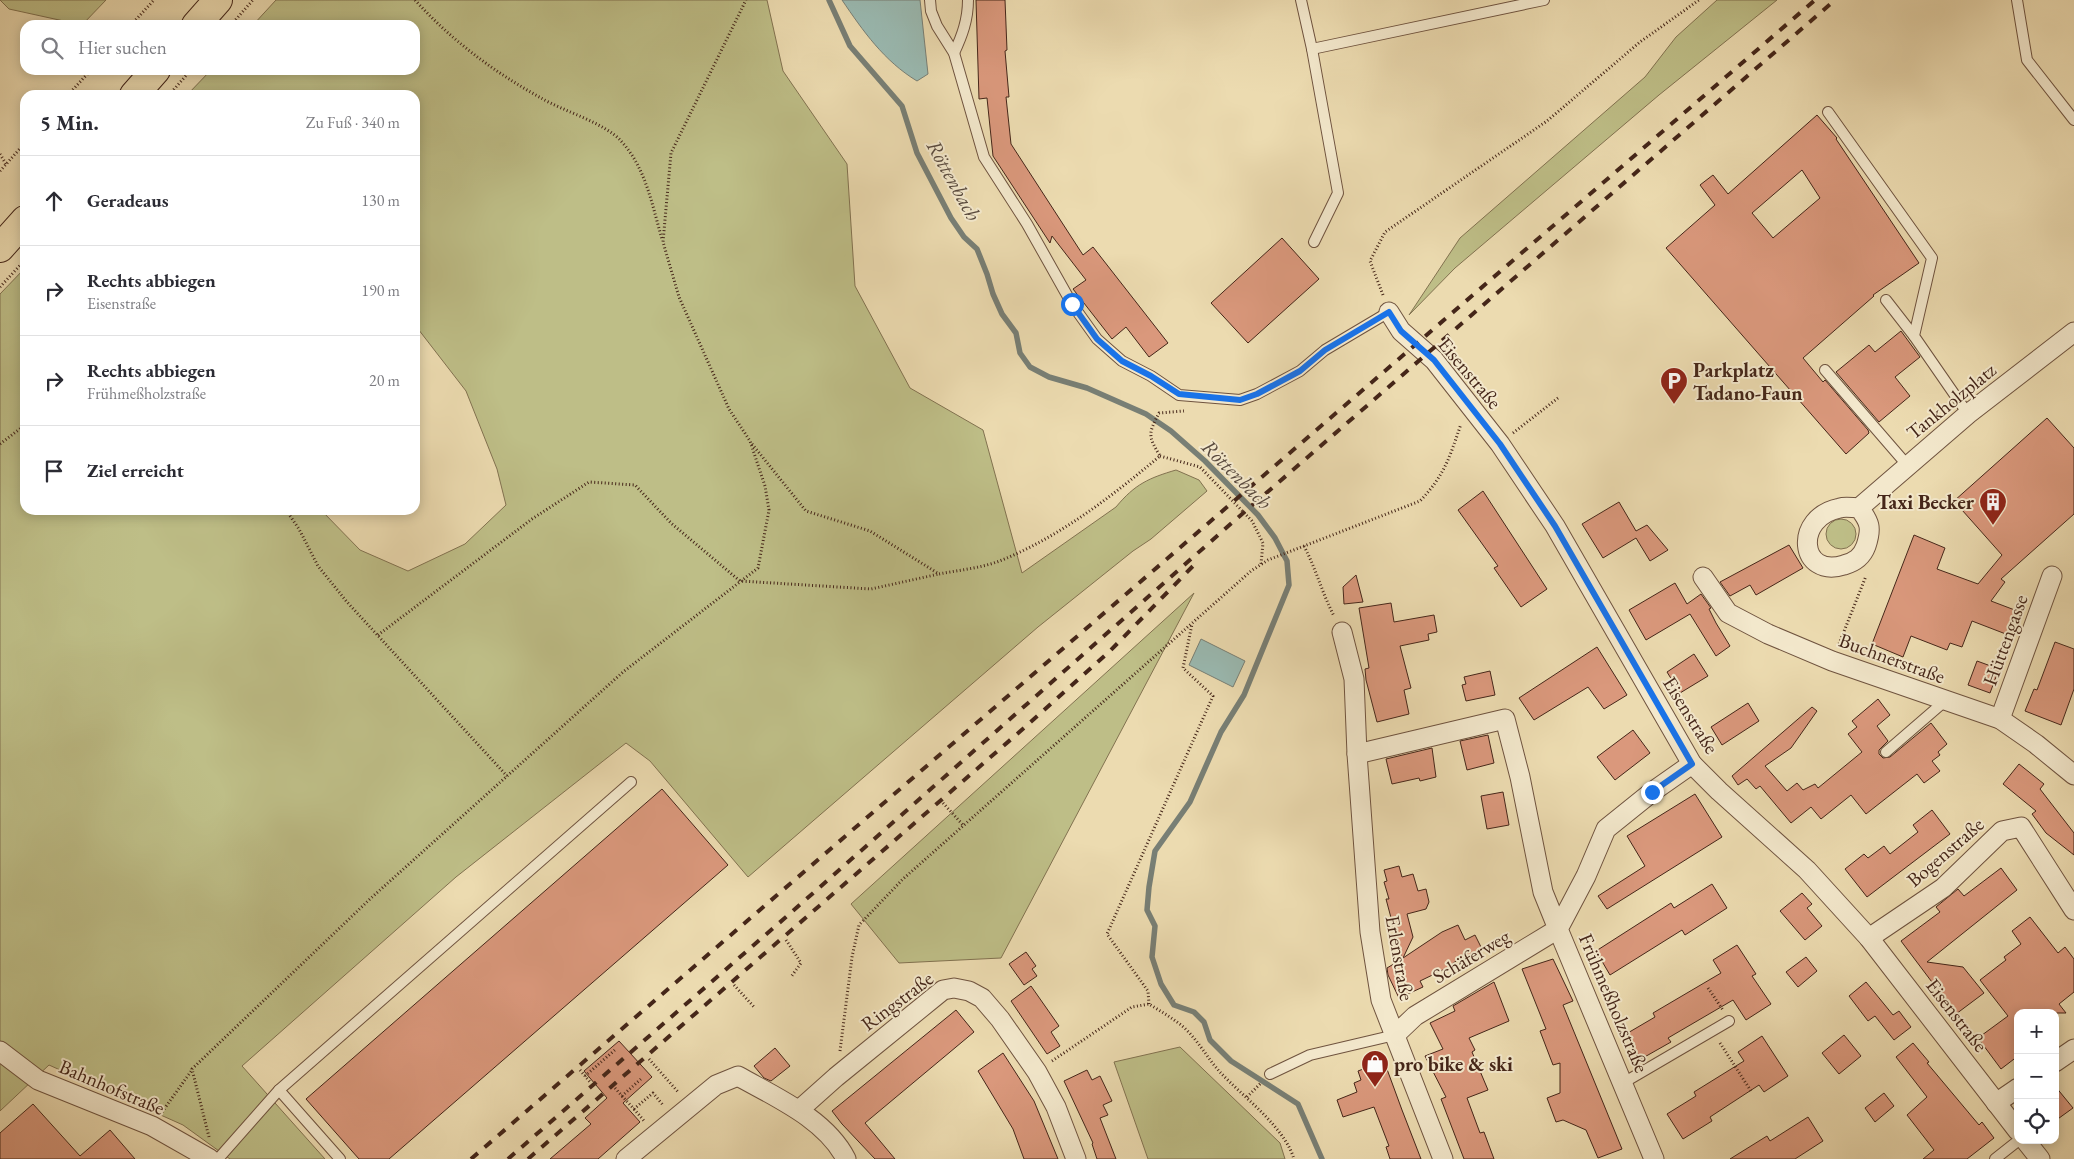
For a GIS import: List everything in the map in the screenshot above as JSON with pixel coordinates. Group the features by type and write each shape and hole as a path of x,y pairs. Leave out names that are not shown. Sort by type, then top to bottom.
{"main road":[{"path":"200,20 218,0"},
{"path":"138,90 152,75"},
{"path":"0,248 20,226"}],"street":[{"name":"Eisenstraße","path":"1389,312 1401,331 1434,360 1500,444 1555,526 1692,764 1719,791 1807,870 1869,938 2014,1126"},
{"name":"Tankholzplatz","path":"1859,508 1968,414 2074,332"},
{"path":"1840,508 1859,508 1869,520 1870,535 1863,554 1853,562 1836,568 1823,566 1813,559 1807,548 1806,535 1813,523 1824,514 1840,508"},
{"name":"Hüttengasse","path":"2000,719 2052,576"},
{"name":"Buchnerstraße","path":"1704,577 1728,613 1768,634 1832,661 2000,719 2036,744 2074,775"},
{"name":"Erlenstraße","path":"1342,632 1354,679 1357,754 1370,932 1381,1000 1443,1159"},
{"path":"1357,754 1506,719 1520,777 1543,892 1558,930"},
{"name":"Frühmeßholzstraße","path":"1654,1159 1558,930 1586,876 1606,829 1652,792 1692,764"},
{"name":"Bogenstraße","path":"1869,938 1943,888 2002,831 2021,828 2074,910"},
{"name":"Schäferweg","path":"1395,1035 1415,1016 1558,930"},
{"name":"Ringstraße","path":"799,1110 836,1077 943,990 954,988 969,991 982,998 1000,1019 1037,1072 1056,1107 1076,1159"},
{"path":"2059,1059 2074,1049"},
{"name":"Bahnhofstraße","path":"0,1051 38,1080 210,1150"},
{"path":"626,1159 716,1085 738,1076 799,1110 823,1130 846,1159"},
{"path":"1996,1103 2014,1091"},
{"path":"2028,1144 2040,1159"}],"lane":[{"path":"930,0 931,11 937,26 954,53 984,157 1027,224 1072,304 1097,339 1122,361 1151,376 1179,394 1240,400 1257,394 1300,371 1325,350 1389,312"},
{"path":"954,53 963,34 968,12 968,0"},
{"path":"1301,0 1312,49 1338,193 1314,242"},
{"path":"1312,49 1544,0"},
{"path":"2017,0 2027,60 2074,120"},
{"path":"1828,112 1932,258 1914,336"},
{"path":"1886,300 1914,336 1968,414"},
{"path":"1825,370 1908,466"},
{"path":"1886,752 1945,701"},
{"path":"218,1159 280,1090 631,782"},
{"path":"1623,1083 1729,1020"},
{"path":"1270,1074 1310,1055 1395,1035"},
{"path":"280,1090 340,1159"},
{"path":"1996,1159 2014,1144"}],"path":[{"path":"136,20 154,0"},
{"path":"235,20 253,0"},
{"path":"415,0 458,43 491,67 542,99 595,124 622,141 647,184 683,306 729,408 750,441 806,511 870,531 939,574"},
{"path":"663,242 671,153 746,0"},
{"path":"1389,312 1370,261 1385,232 1546,121 1640,42 1699,0"},
{"path":"73,90 86,75"},
{"path":"173,90 187,75"},
{"path":"0,171 20,149"},
{"path":"0,154 6,164"},
{"path":"0,287 20,265"},
{"path":"1514,433 1558,398"},
{"path":"836,1077 852,956 859,925 903,879 1251,570 1268,560 1420,501 1434,487 1446,468 1468,404"},
{"path":"1158,417 1153,425 1152,441 1160,456 1200,467 1252,521 1263,543 1261,564"},
{"path":"0,444 20,429"},
{"path":"152,1126 192,1069 370,899 623,672 758,568 769,510 765,486 750,441"},
{"path":"378,635 532,519 589,482 635,486 671,523 740,581 871,589 1000,561 1045,540 1116,492 1160,456"},
{"path":"289,515 299,529 318,566 378,635 507,776"},
{"path":"1304,546 1315,567 1325,598 1342,632"},
{"path":"1832,661 1868,569 1863,554"},
{"path":"1149,1004 1148,992 1107,934 1213,696 1183,668 1193,623"},
{"path":"943,803 963,826"},
{"path":"786,940 801,963 791,977"},
{"path":"734,985 755,1008"},
{"path":"1037,1072 1084,1038 1132,1007 1149,1004 1182,1026 1219,1071 1272,1124 1292,1152 1294,1159"},
{"path":"1717,1038 1751,1091"},
{"path":"585,1076 616,1049"},
{"path":"649,1059 682,1096"},
{"path":"192,1069 210,1150"},
{"path":"580,1070 590,1082"},
{"path":"622,1096 642,1078"},
{"path":"615,1088 642,1118"},
{"path":"1247,1097 1256,1089"},
{"path":"634,1109 653,1093 666,1110"}],"green space":[{"path":"0,0 106,0 87,20 59,20 9,9"},
{"path":"276,0 767,0 783,71 847,164 855,286 910,388 983,430 1022,573 1116,507 1136,487 1150,479 1176,470 1199,480 1207,491 1151,539 1133,551 1038,627 748,877 650,761 626,743 456,877 242,1066 325,1159 230,1159 183,1125 49,1065 0,1111 0,294 20,273 20,515 326,515 360,550 408,571 465,544 506,505 497,469 466,391 420,331 420,90 192,90 206,75 420,75 420,20 258,20"},
{"path":"1717,0 1777,0 1659,95 1455,268 1409,315 1460,238 1645,77 1676,37"},
{"path":"1841,519 1852,523 1856,534 1852,545 1841,549 1830,545 1826,534 1830,523"},
{"path":"1194,593 1001,958 899,963 851,904"},
{"path":"1180,1047 1280,1143 1285,1159 1148,1159 1114,1062"}],"water":[{"path":"842,0 920,0 928,74 917,81 894,64 866,34"},
{"path":"1201,639 1245,661 1233,687 1189,665"}],"building":[{"path":"976,0 1005,0 1007,50 1005,51 1009,97 1006,97 1011,144 1083,255 1093,247 1168,343 1149,357 1126,327 1112,339 1073,289 1086,280 1052,236 1050,243 993,156 987,98 979,99"},
{"path":"1817,115 1837,138 1919,263 1873,295 1803,358 1823,382 1825,380 1868,430 1869,433 1846,454 1666,248 1715,205 1700,185 1713,175 1728,194","holes":["1802,170 1820,198 1773,238 1752,213"]},
{"path":"1282,238 1319,279 1248,343 1211,303"},
{"path":"1901,331 1920,357 1895,377 1910,396 1879,422 1836,372 1869,345 1875,352"},
{"path":"2047,418 2074,448 2074,514 2001,579 2005,582 1991,601 2020,612 2011,636 1972,621 1962,647 1950,643 1947,650 1911,636 1903,657 1872,644 1914,535 1945,548 1937,569 1978,584 2002,555 1954,501"},
{"path":"1483,491 1547,589 1521,607 1494,568 1498,566 1458,510"},
{"path":"1619,502 1636,531 1647,525 1668,550 1650,561 1636,538 1603,558 1582,524"},
{"path":"1789,545 1803,568 1756,595 1750,585 1730,596 1720,582"},
{"path":"1356,575 1363,602 1344,604 1343,587"},
{"path":"1675,583 1687,604 1701,594 1711,608 1709,609 1730,646 1716,656 1690,614 1646,640 1629,610"},
{"path":"1391,603 1394,622 1434,615 1437,632 1428,634 1429,640 1400,646 1411,688 1404,690 1409,714 1377,722 1366,680 1365,669 1369,668 1359,608"},
{"path":"2055,642 2074,649 2074,689 2061,725 2025,711 2034,689 2037,690"},
{"path":"1597,647 1627,695 1604,709 1588,687 1534,720 1519,698"},
{"path":"1694,654 1708,676 1680,693 1667,672"},
{"path":"1977,661 1999,669 1990,693 1968,685"},
{"path":"1490,671 1495,695 1466,701 1462,685 1466,684 1464,677"},
{"path":"1878,699 1890,715 1877,726 1888,741 1879,750 1879,754 1883,758 1890,757 1931,723 1947,744 1938,752 1940,755 1932,761 1940,771 1924,783 1917,774 1866,814 1851,795 1821,819 1811,807 1791,823 1760,786 1756,789 1747,779 1738,785 1732,776 1812,707 1817,711 1791,748 1765,766 1787,791 1797,783 1803,790 1815,784 1818,788 1862,752 1848,734 1857,727 1852,721"},
{"path":"1748,703 1759,721 1722,745 1711,727"},
{"path":"1633,730 1650,753 1615,780 1597,757"},
{"path":"1488,735 1494,763 1467,770 1460,741"},
{"path":"1432,748 1436,777 1420,781 1419,778 1392,784 1386,759"},
{"path":"2019,764 2044,784 2040,789 2074,833 2074,855 2046,833 2032,814 2036,811 2003,784"},
{"path":"662,789 728,865 389,1159 359,1159 306,1099"},
{"path":"1503,792 1509,825 1487,829 1481,796"},
{"path":"1695,794 1722,837 1607,909 1598,896 1645,866 1627,836"},
{"path":"1932,810 1950,834 1867,897 1845,869 1864,854 1868,858 1884,846 1890,854 1918,832 1913,825"},
{"path":"1399,866 1402,877 1413,874 1418,891 1426,889 1429,902 1426,909 1407,914 1413,937 1403,958 1442,932 1458,925 1465,940 1475,935 1482,949 1420,981 1423,987 1399,998 1388,975 1387,968 1402,959 1386,899 1389,899 1384,882 1387,881 1384,870"},
{"path":"2001,868 2017,890 1927,962 1963,967 1984,993 1956,1014 1901,941 1940,912 1936,907 1958,889 1964,896"},
{"path":"1712,884 1727,908 1685,935 1682,930 1610,975 1596,951 1671,903 1674,908"},
{"path":"1802,893 1812,904 1807,908 1822,926 1805,940 1780,911"},
{"path":"2030,917 2058,953 2065,947 2074,959 2074,992 2059,1004 2066,1013 2059,1013 2059,1009 2014,1009 2014,1059 2001,1069 1978,1038 2008,1016 1980,980 2006,960 2004,957 2021,944 2012,931"},
{"path":"1737,945 1756,974 1752,976 1771,1004 1746,1020 1733,1000 1668,1038 1671,1042 1641,1059 1626,1034 1655,1017 1653,1013 1721,973 1713,960"},
{"path":"1026,952 1036,966 1032,969 1037,976 1024,985 1009,964"},
{"path":"1806,957 1817,971 1798,987 1786,972"},
{"path":"1553,959 1573,1001 1563,1005 1622,1149 1598,1158 1586,1130 1563,1120 1556,1122 1547,1098 1560,1093 1560,1063 1553,1065 1540,1031 1546,1029 1522,969"},
{"path":"1494,982 1509,1021 1469,1038 1475,1050 1472,1052 1488,1090 1467,1098 1480,1133 1484,1132 1494,1159 1464,1159 1441,1099 1446,1097 1425,1056 1443,1049 1430,1023 1455,1011 1453,1006"},
{"path":"1866,982 1893,1015 1899,1011 1911,1027 1894,1040 1875,1016 1868,1021 1849,996"},
{"path":"1031,986 1059,1026 1051,1032 1060,1046 1047,1054 1011,1001"},
{"path":"956,1010 974,1032 865,1123 895,1159 875,1159 832,1111"},
{"path":"1844,1035 1861,1056 1839,1074 1822,1053"},
{"path":"1762,1036 1788,1076 1764,1092 1759,1085 1710,1117 1712,1121 1683,1139 1667,1114 1696,1096 1694,1092 1744,1061 1738,1052"},
{"path":"619,1041 652,1077 623,1103 640,1122 598,1159 550,1159 591,1124 585,1118 607,1098 584,1071"},
{"path":"1913,1043 1929,1062 1927,1063 1979,1125 1982,1122 1994,1138 1967,1159 1923,1159 1934,1150 1907,1115 1927,1097 1896,1057"},
{"path":"775,1048 790,1066 771,1081 764,1078 754,1066"},
{"path":"1003,1053 1034,1101 1058,1159 1024,1159 1013,1129 978,1071"},
{"path":"1384,1061 1421,1159 1390,1159 1386,1147 1389,1146 1374,1107 1343,1117 1337,1100 1357,1092 1354,1083 1361,1080 1358,1071"},
{"path":"1087,1070 1092,1080 1100,1076 1112,1101 1103,1105 1108,1115 1100,1118 1116,1159 1097,1159 1093,1143 1064,1081"},
{"path":"2059,1091 2073,1108 2059,1118"},
{"path":"1884,1093 1894,1106 1875,1122 1865,1108"},
{"path":"33,1104 80,1156 110,1130 135,1159 0,1159 0,1133"},
{"path":"1808,1117 1823,1141 1795,1159 1730,1159 1767,1136 1770,1141"}],"waterway":[{"name":"Röttenbach","path":"829,0 850,46 902,106 917,153 951,218 964,237 977,249 993,294 1002,314 1016,333 1020,353 1030,367 1049,377 1087,388 1146,414 1171,431 1205,461 1258,515 1275,538 1287,561 1289,585 1244,695 1221,732 1190,802 1155,851 1147,910 1155,926 1152,957 1161,984 1174,1005 1194,1012 1204,1022 1210,1040 1231,1061 1298,1104 1322,1159"}],"railway":[{"path":"471,1159 1815,0"},
{"path":"508,1159 786,917 1234,521 1835,0"},
{"path":"528,1159 1024,728 1110,651 1195,564"}],"place":[{"name":"Parkplatz Tadano-Faun","path":"1674,405"},
{"name":"Taxi Becker","path":"1993,526"},
{"name":"pro bike & ski","path":"1375,1088"}],"route":[{"path":"1072,304 1097,339 1122,361 1151,376 1179,394 1240,400 1257,394 1300,371 1325,350 1389,312 1401,331 1434,360 1500,444 1555,526 1692,764 1652,792"}]}
